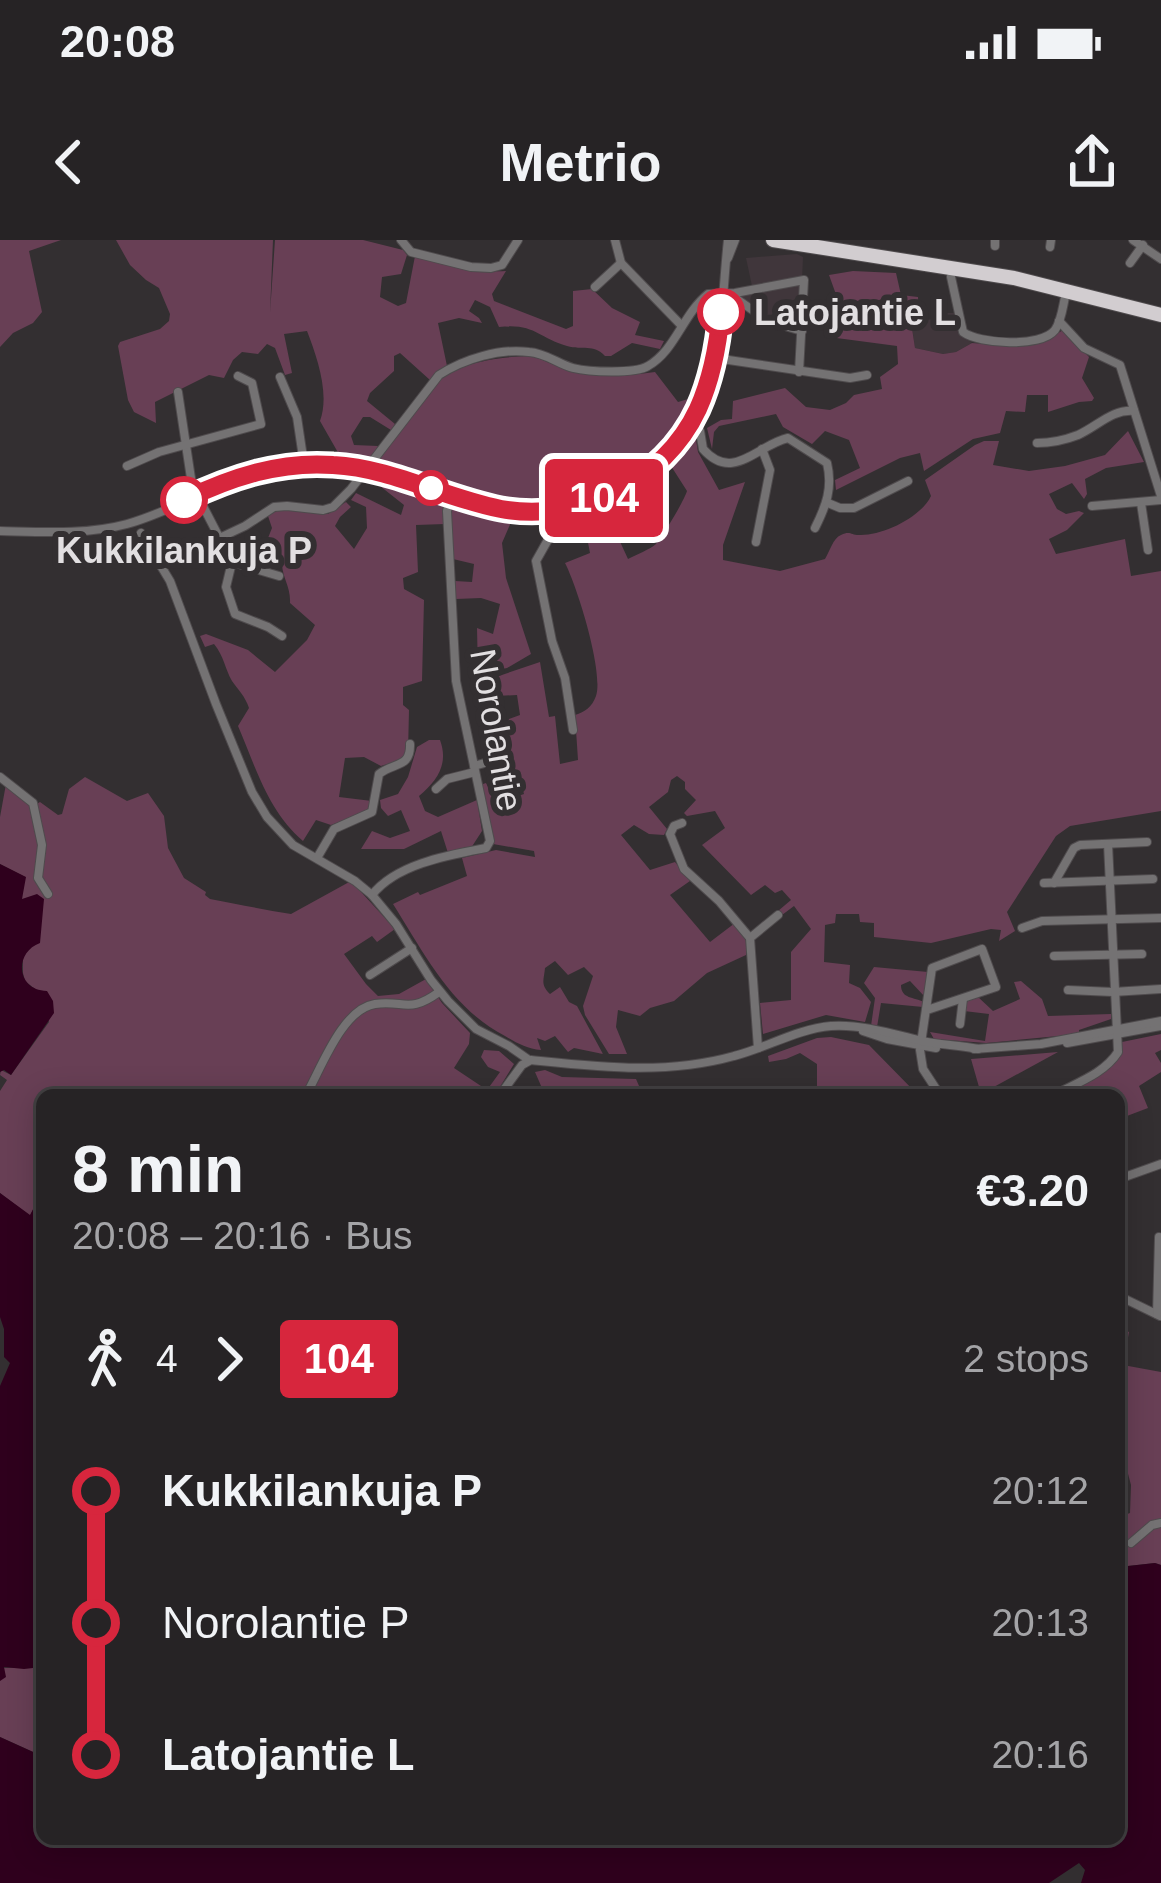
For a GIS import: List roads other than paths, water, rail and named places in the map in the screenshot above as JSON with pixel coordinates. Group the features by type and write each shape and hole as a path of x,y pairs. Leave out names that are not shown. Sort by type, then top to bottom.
{"highway":[{"path":"773,240 990,274 1161,315"}],"street":[{"path":"401,240 411,252 481,269 502,265 518,240"},
{"path":"614,240 621,263 681,325"},
{"path":"0,531 90,530 135,522 242,475 304,464 366,469 496,508 544,511 589,503 647,473 691,424 715,358 732,240"},
{"path":"1133,240 1150,245 1161,259"},
{"path":"1130,263 1150,245"},
{"path":"595,286 621,263"},
{"path":"951,277 961,329 968,337 994,341 1034,341 1048,336 1056,329 1066,291"},
{"path":"161,565 245,526 274,507 333,507 430,383 450,368 492,354 528,351 578,369 641,370 667,349 702,298 804,280 799,372"},
{"path":"726,294 768,321 802,331"},
{"path":"1059,321 1084,348 1120,365 1161,498 1092,506"},
{"path":"715,358 850,378 868,375"},
{"path":"128,466 159,452 261,424 253,383 238,376"},
{"path":"280,377 297,417 304,464"},
{"path":"178,392 193,484 232,562 226,587 235,614 282,636"},
{"path":"1037,443 1071,438 1116,412 1136,411"},
{"path":"691,424 700,431 706,454 717,461 738,463 788,438 821,459 829,468 828,502 815,528"},
{"path":"755,542 770,470 762,449"},
{"path":"828,502 854,508 908,481"},
{"name":"Norolantie","path":"372,895 394,875 489,845 456,681 447,511 451,495"},
{"path":"1141,503 1148,550"},
{"path":"544,511 549,538 536,562 573,730"},
{"path":"135,522 170,580 257,803 282,835 372,895 439,992 476,1029 514,1050 525,1063 665,1068 704,1063 819,1028 856,1028 887,1039 962,1051 1060,1044 1161,1023"},
{"path":"232,562 279,576"},
{"path":"436,789 447,779 495,760 502,734"},
{"path":"317,858 334,830 372,812 379,774 408,759 410,744"},
{"path":"0,777 33,803 42,845 38,878 48,894"},
{"path":"682,823 670,834 680,863 750,938 758,1048"},
{"path":"1147,842 1080,845 1049,883 1153,879"},
{"path":"1065,1089 1111,1063 1118,1052 1108,844"},
{"path":"750,938 778,915"},
{"path":"1022,928 1042,920 1161,918"},
{"path":"370,975 412,948"},
{"path":"927,1010 996,987 982,949 932,968 921,1059 936,1089"},
{"path":"1054,956 1142,954"},
{"path":"1068,990 1161,989"},
{"path":"309,1089 336,1038 358,1011 372,1004 419,1004 439,992"},
{"path":"960,1024 963,999"},
{"path":"505,1089 525,1063"},
{"path":"1125,1178 1161,1165"},
{"path":"1125,1299 1159,1315 1159,1238"},
{"path":"1131,1543 1161,1523"}],"place":[{"name":"Latojantie L","path":"721,312"},
{"name":"Kukkilankuja P","path":"184,500"}]}
